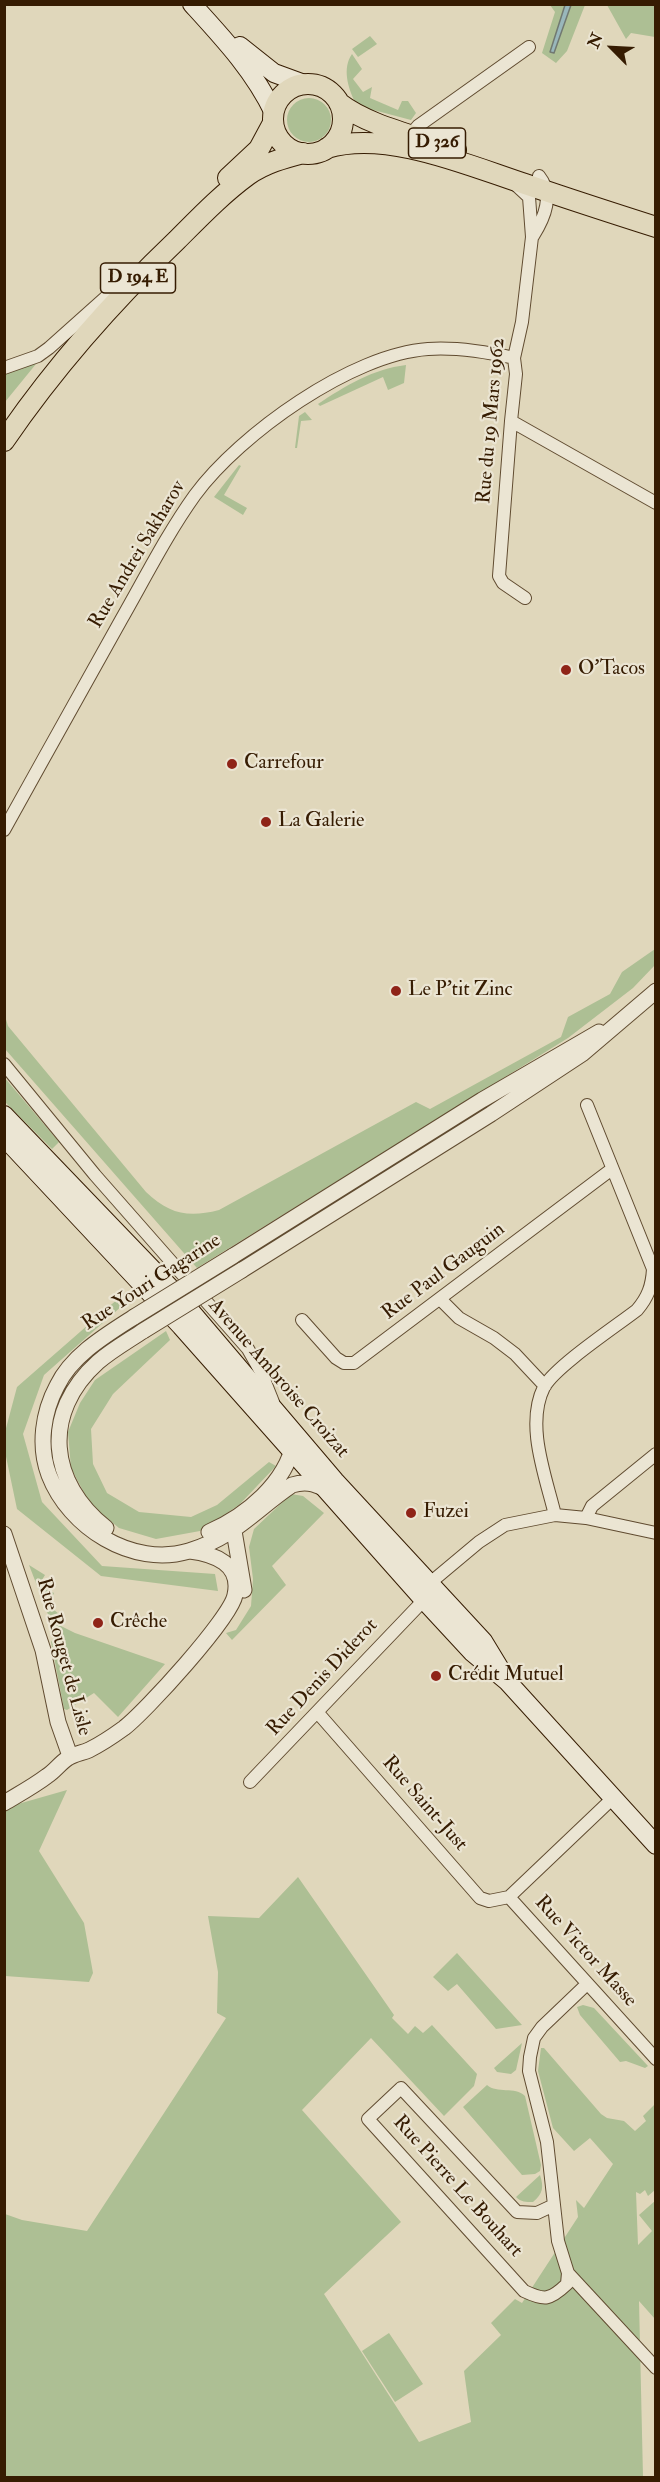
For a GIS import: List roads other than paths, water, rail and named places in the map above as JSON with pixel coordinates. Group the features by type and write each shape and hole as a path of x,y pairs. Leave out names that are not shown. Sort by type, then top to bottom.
{"main road":[{"path":"198,11 274,73 329,91 339,103 343,120 338,136 327,148 319,152 303,153 287,147 280,140 261,85 198,11"},
{"path":"274,118 281,96 295,86 304,84"},
{"name":"D 326","path":"339,103 354,114 370,121 411,134 656,227"},
{"name":"D 194 E","path":"5,429 78,334 128,278 259,149 274,118"},
{"name":"D 326","path":"327,148 342,144 378,143 437,156 508,179 543,184 656,216"},
{"name":"D 194 E","path":"4,441 99,320 206,211 249,175 270,163 303,153"},
{"name":"Avenue Ambroise Croizat","path":"4,1115 176,1294 208,1335 293,1430 306,1462"},
{"name":"Avenue Ambroise Croizat","path":"4,1137 306,1462 331,1485 427,1592 472,1652 507,1681 656,1845"},
{"name":"Avenue Ambroise Croizat","path":"331,1485 378,1548 483,1641 507,1681"}],"street":[{"path":"411,134 418,126 528,47"},
{"name":"Rue du 19 Mars 1962","path":"508,179 529,197 532,237 522,322 514,358 516,374 499,576 503,584 525,598"},
{"name":"Rue du 19 Mars 1962","path":"532,237 545,213 543,184"},
{"path":"4,368 38,356 128,278"},
{"name":"Rue Andrei Sakharov","path":"4,830 157,557 196,495 228,459 271,422 308,396 360,366 394,355 430,349 490,353 514,358"},
{"path":"511,421 656,503"},
{"name":"Rue Youri Gagarine","path":"306,1462 282,1475 215,1542 145,1543 106,1529 94,1519 70,1489 62,1471 59,1452 61,1425 72,1393 97,1363 143,1331 492,1114 582,1054 656,991"},
{"name":"Rue Youri Gagarine","path":"306,1462 280,1493 234,1531 215,1542 190,1551 143,1553 101,1538 75,1515 49,1474 43,1437 44,1421 57,1384 86,1350 134,1317 482,1100 622,1020"},
{"path":"4,1064 95,1175 248,1349 261,1372 277,1412"},
{"path":"555,1515 537,1432 537,1410 545,1386 563,1367 637,1310 647,1299 652,1283 653,1269 587,1105"},
{"name":"Rue Paul Gauguin","path":"302,1320 336,1358 344,1363 354,1363 612,1169"},
{"path":"440,1299 459,1318 494,1338 515,1354 545,1386"},
{"path":"586,1518 592,1506 656,1454"},
{"path":"306,1462 313,1483 331,1485"},
{"name":"Rue Denis Diderot","path":"250,1782 318,1713 427,1592 478,1542 505,1525 555,1515 586,1518 656,1533"},
{"path":"194,1654 230,1623 242,1601 243,1574 234,1531"},
{"name":"Rue Rouget de Lisle","path":"4,1534 44,1650 58,1722 70,1756"},
{"path":"4,1803 48,1776 70,1756 87,1751 127,1726 194,1654 231,1606 236,1595 236,1583 215,1542"},
{"name":"Rue Saint-Just","path":"318,1713 480,1898 489,1901 509,1897"},
{"name":"Rue Victor Masse","path":"613,1798 509,1897 656,2059"},
{"path":"587,1984 542,2027 534,2038 530,2057 529,2071 547,2142 558,2241 568,2273 656,2368"},
{"name":"Rue Pierre Le Bouhart","path":"554,2205 537,2213 518,2212 401,2088 368,2119 524,2291 538,2298 552,2297 567,2284 568,2273"}],"water":[{"path":"565,5 571,5 554,53 550,52"}],"place":[{"name":"O'Tacos","path":"566,670"},
{"name":"Carrefour","path":"232,764"},
{"name":"La Galerie","path":"266,822"},
{"name":"Le P'tit Zinc","path":"396,991"},
{"name":"Fuzei","path":"411,1513"},
{"name":"Crêche","path":"98,1623"},
{"name":"Crédit Mutuel","path":"436,1676"}]}
